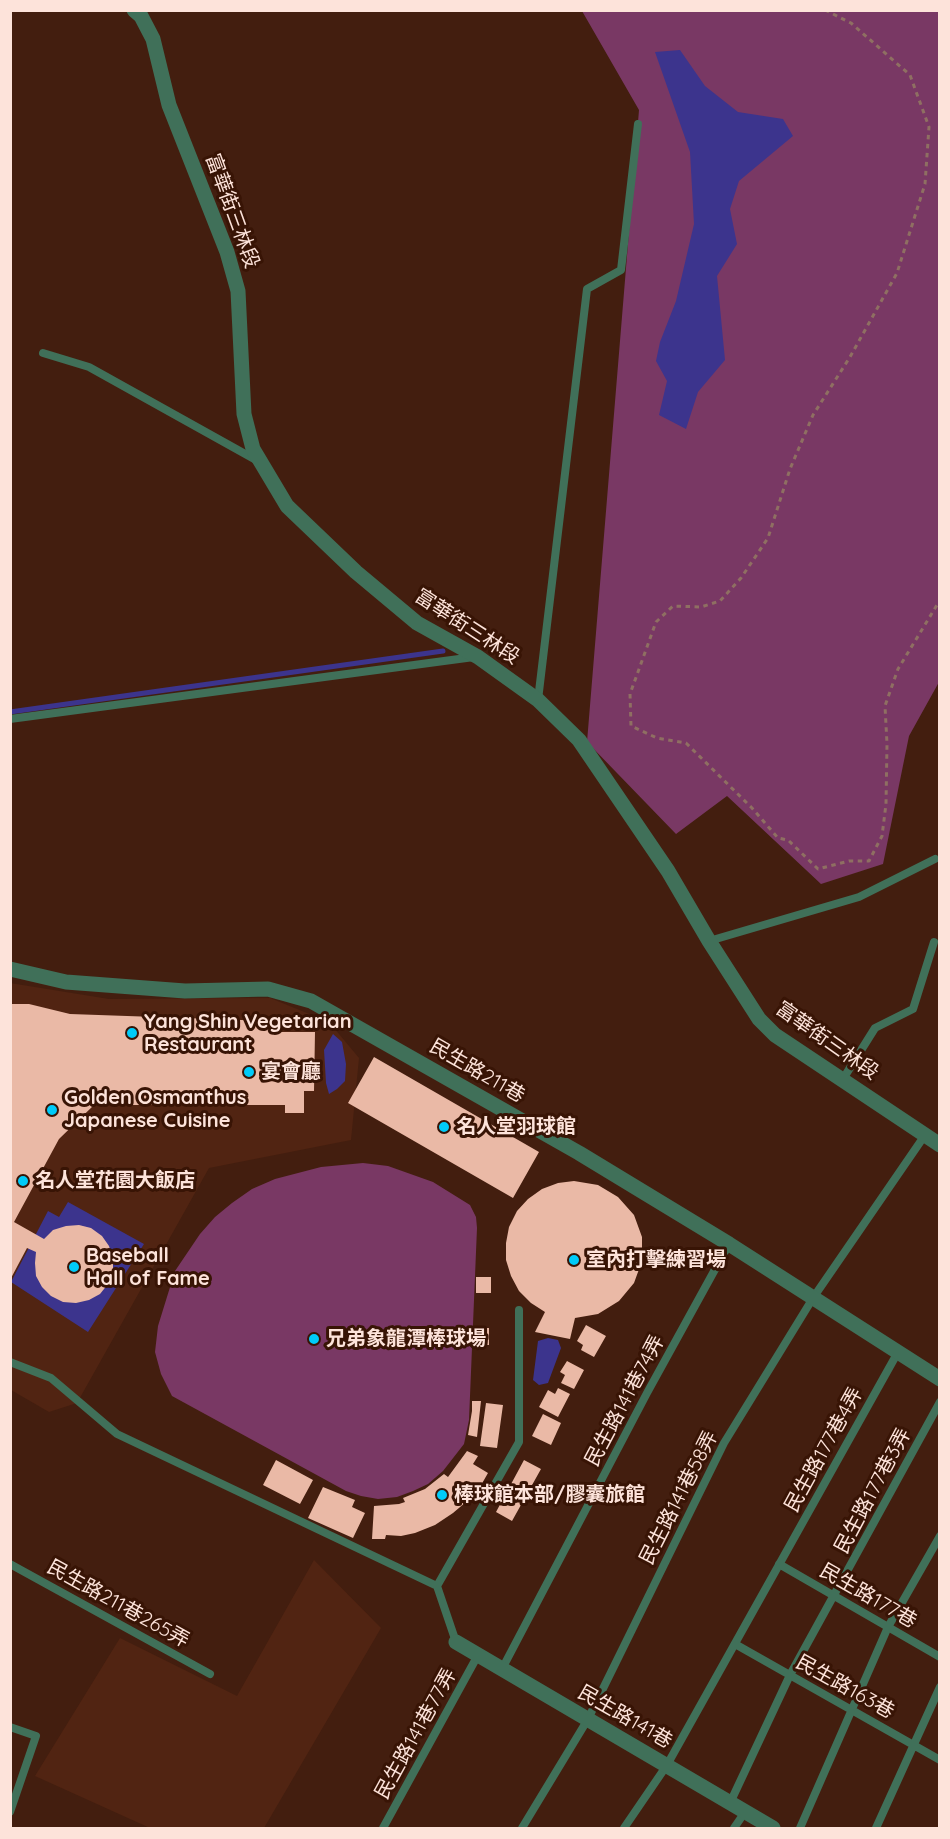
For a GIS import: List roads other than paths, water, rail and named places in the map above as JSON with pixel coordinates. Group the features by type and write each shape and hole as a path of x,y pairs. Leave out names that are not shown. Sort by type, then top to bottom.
{"street":[{"name":"富華街三林段","path":"134,10 141,16 153,39 169,105 226,252 238,291 244,414 253,449 287,506 356,572 417,622 478,657 538,700 579,740 668,870 759,1020 775,1035 939,1144"},
{"name":"民生路211巷","path":"10,969 66,982 185,991 268,989 311,1001 570,1148 729,1244 939,1379"},
{"name":"民生路141巷","path":"456,1642 773,1828"}],"lane":[{"path":"538,700 587,289 621,270 638,124"},
{"path":"43,353 89,367 262,464"},
{"path":"10,719 478,657"},
{"path":"709,941 859,897 936,859"},
{"path":"843,1079 875,1028 913,1009 934,942"},
{"name":"民生路141巷58弄","path":"522,1828 588,1719 724,1443 813,1298 925,1135"},
{"name":"民生路141巷74弄","path":"502,1669 647,1393 729,1244"},
{"path":"437,1586 519,1442 519,1310"},
{"name":"民生路177巷4弄","path":"624,1828 667,1766 898,1352"},
{"path":"10,1362 51,1378 117,1434 437,1586 456,1642"},
{"name":"民生路177巷3弄","path":"730,1803 790,1675 939,1402"},
{"path":"800,1828 888,1627 939,1536"},
{"name":"民生路211巷265弄","path":"10,1564 210,1674"},
{"name":"民生路177巷","path":"779,1564 939,1657"},
{"name":"民生路163巷","path":"735,1644 939,1760"},
{"name":"民生路141巷77弄","path":"383,1828 478,1656"},
{"path":"876,1828 939,1687"},
{"path":"10,1727 36,1736 10,1812"},
{"path":"734,1828 745,1812"}],"waterway":[{"path":"10,712 443,651"}],"place":[{"name":"Yang Shin Vegetarian Restaurant","path":"132,1033"},
{"name":"宴會廳","path":"249,1072"},
{"name":"Golden Osmanthus Japanese Cuisine","path":"52,1110"},
{"name":"名人堂羽球館","path":"444,1127"},
{"name":"名人堂花園大飯店","path":"23,1181"},
{"name":"室內打擊練習場","path":"574,1260"},
{"name":"Baseball Hall of Fame","path":"74,1267"},
{"name":"兄弟象龍潭棒球場","path":"314,1339"},
{"name":"棒球館本部/膠囊旅館","path":"442,1495"}]}
